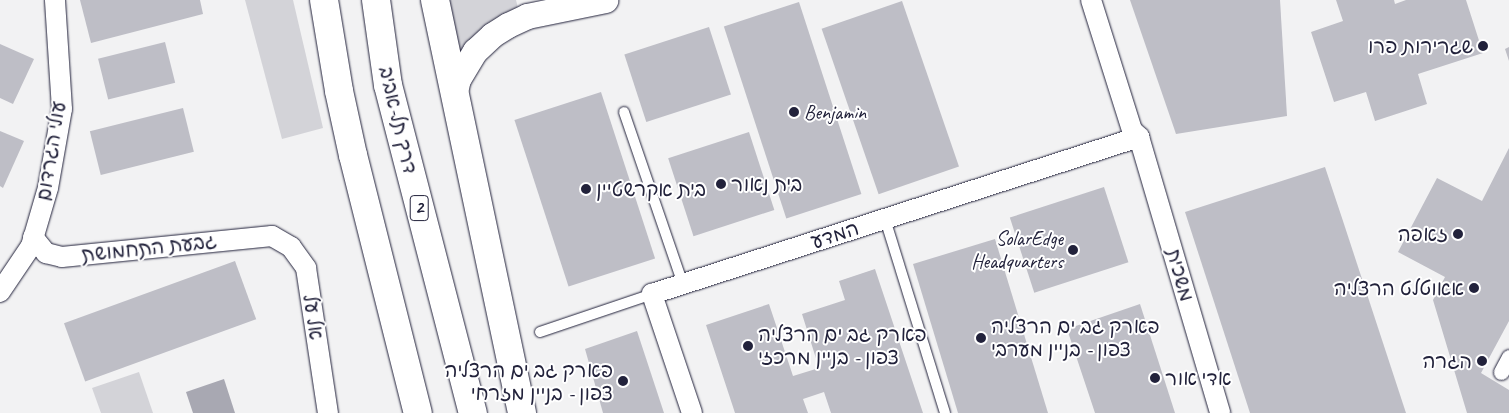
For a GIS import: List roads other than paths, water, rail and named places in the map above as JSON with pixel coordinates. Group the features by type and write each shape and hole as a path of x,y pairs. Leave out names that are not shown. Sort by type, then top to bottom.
{"highway":[{"path":"324,0 339,91 353,156 418,413"},
{"name":"דרך תל-אביב","path":"376,0 388,85 473,413"},
{"path":"435,0 522,413"}],"street":[{"name":"עולי הגרדום","path":"0,290 30,246 48,188 62,109 55,0"},
{"path":"454,96 458,79 475,51 492,35 527,16 605,0"},
{"name":"משכית","path":"1091,0 1132,130 1139,138 1220,413"},
{"name":"משכית","path":"1103,0 1141,128 1139,138"},
{"name":"המדע","path":"652,294 1139,138"},
{"name":"גבעת התחמושת","path":"33,237 46,253 62,257 272,236"},
{"name":"אל על","path":"272,236 291,247 306,268 328,413"},
{"path":"652,294 692,413"},
{"path":"1501,372 1509,357"}],"lane":[{"path":"624,112 683,284"},
{"path":"885,219 945,413"},
{"path":"540,332 652,294"}],"place":[{"name":"שגרירות פרו","path":"1483,46"},
{"name":"Benjamin","path":"794,112"},
{"name":"בית נאור","path":"721,184"},
{"name":"בית אקרשטיין","path":"586,189"},
{"name":"זאפה","path":"1458,234"},
{"name":"SolarEdge Headquarters","path":"1073,250"},
{"name":"אאוטלט הרצליה","path":"1474,288"},
{"name":"פארק גב ים הרצליה צפון - בניין מערבי","path":"981,338"},
{"name":"פארק גב ים הרצליה צפון - בניין מרכזי","path":"748,346"},
{"name":"הגרה","path":"1482,361"},
{"name":"אדי אור","path":"1155,378"},
{"name":"פארק גב ים הרצליה צפון - בניין מזרחי","path":"623,381"}]}
